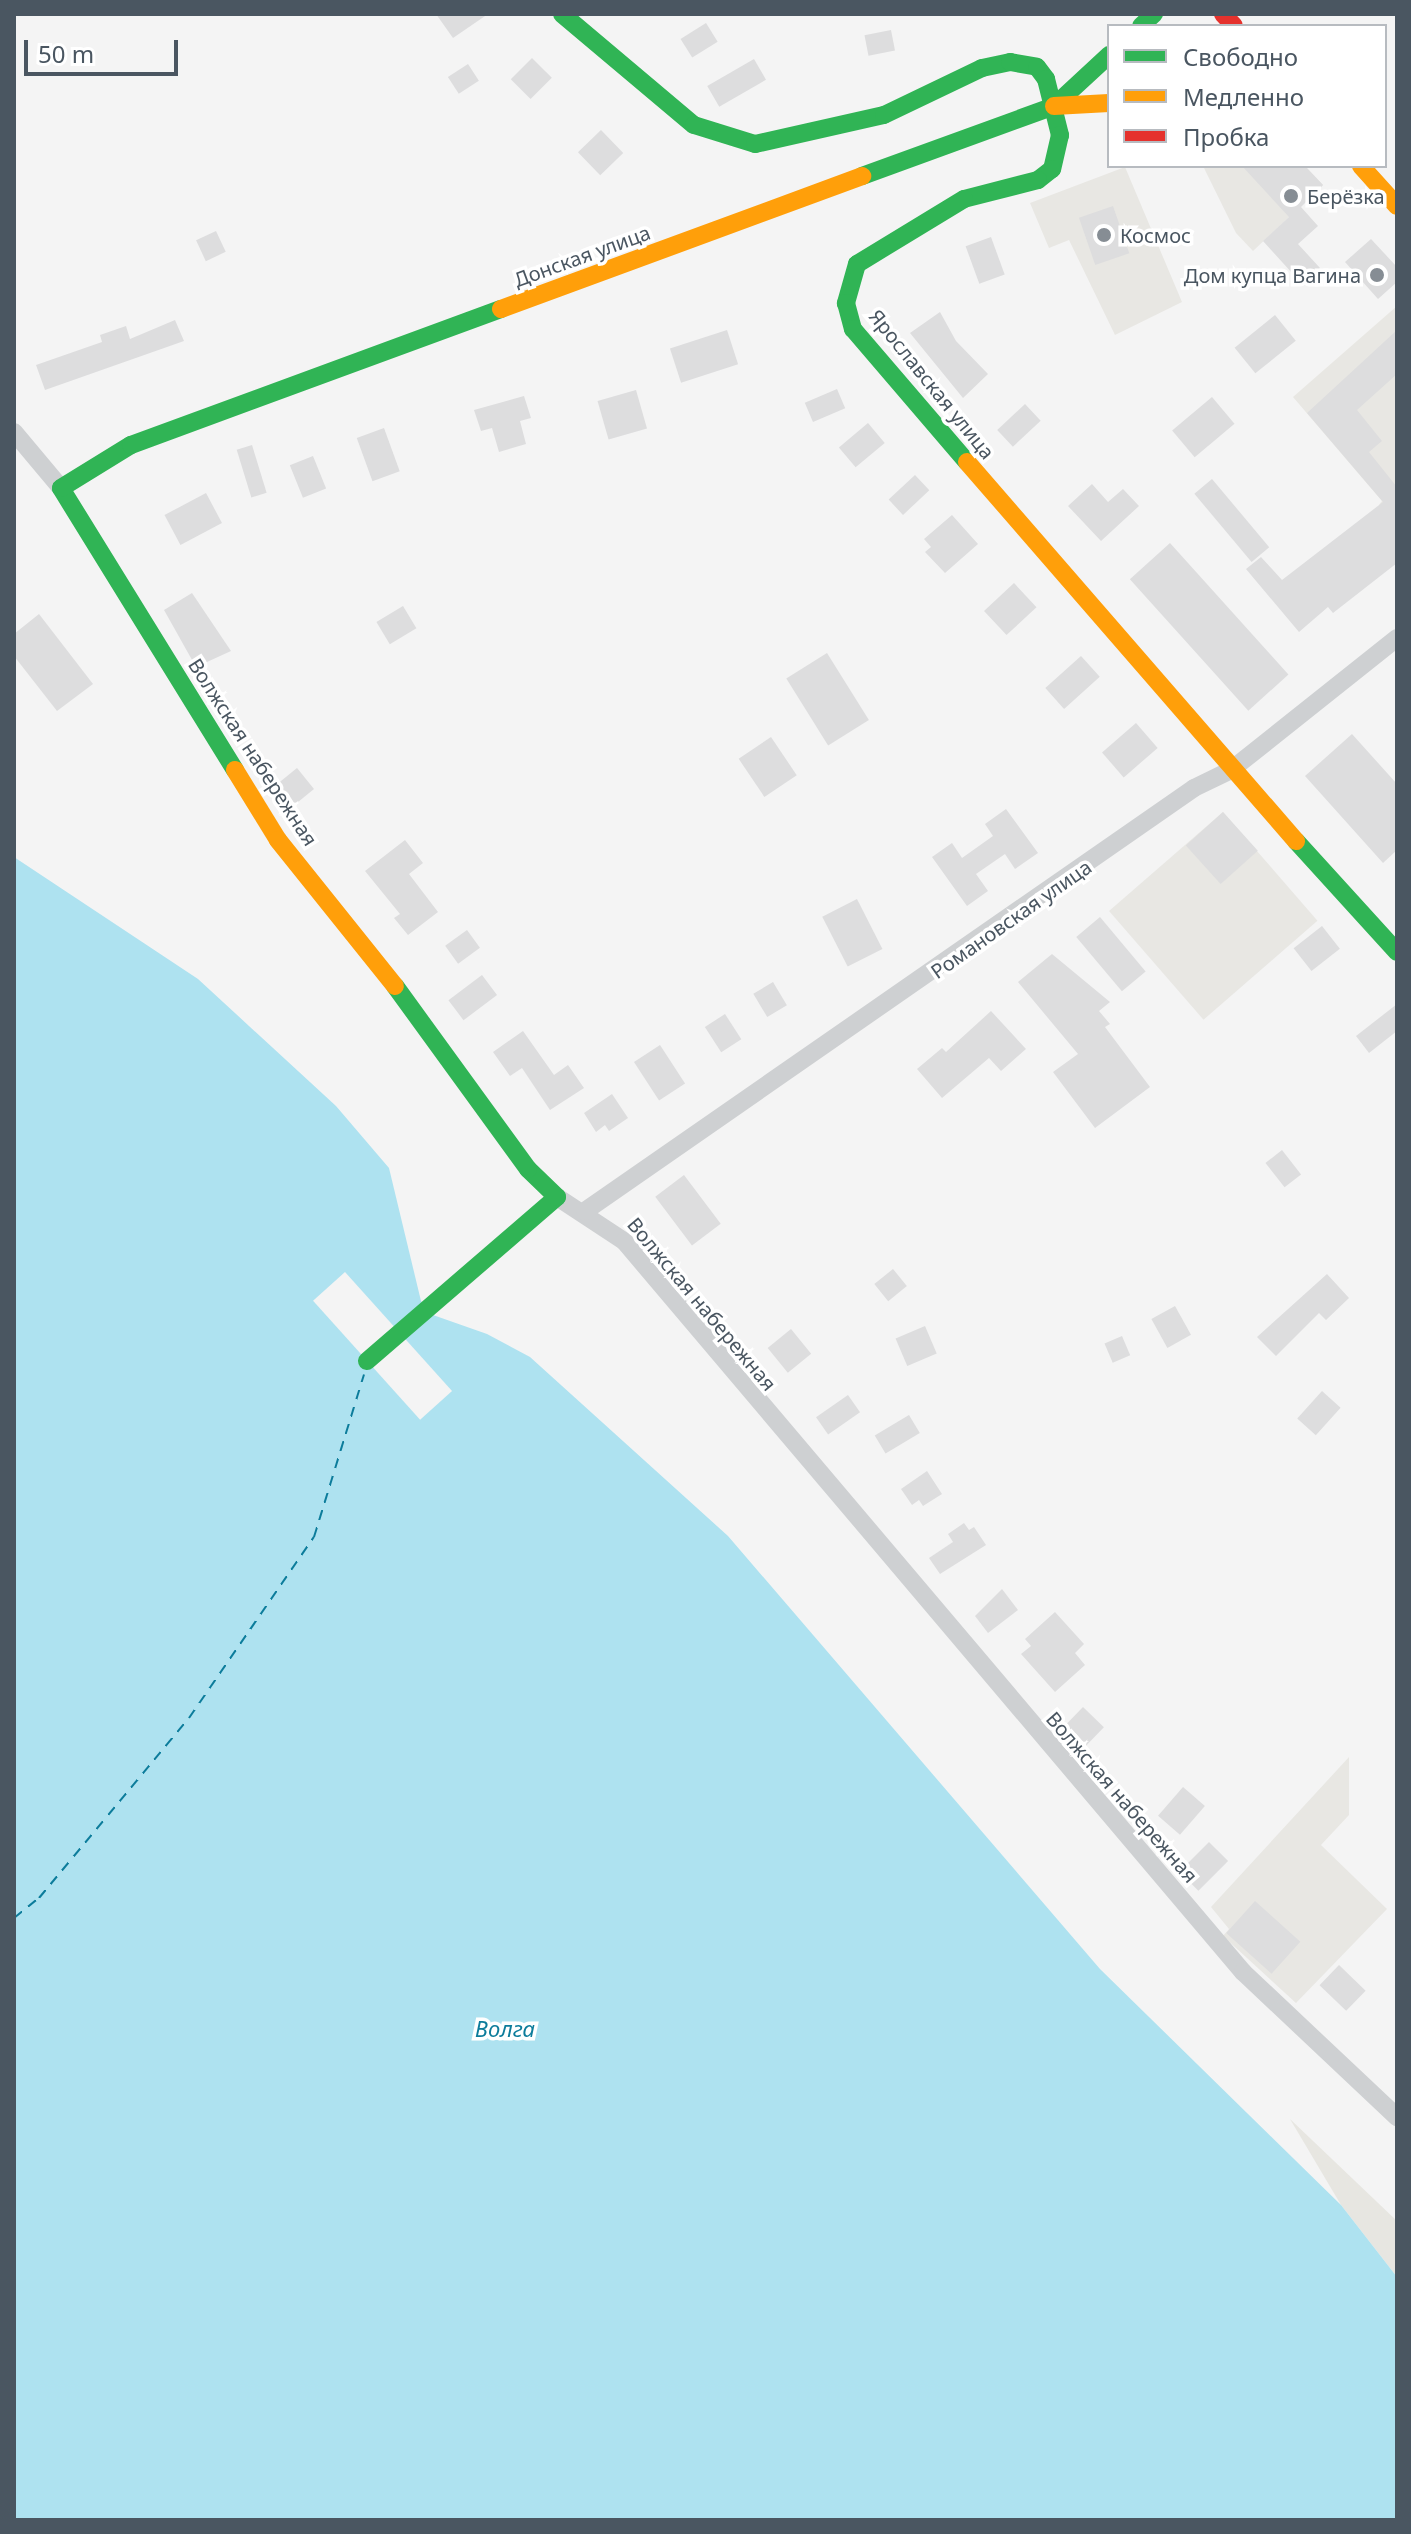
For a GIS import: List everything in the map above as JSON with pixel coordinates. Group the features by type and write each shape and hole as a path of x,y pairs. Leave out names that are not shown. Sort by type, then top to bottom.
{"street":[{"name":"Ярославская улица","path":"562,14 683,117 728,139 778,142 828,131 884,115 982,68 1010,62 1037,67 1054,106 1060,135 1052,169 1038,180 997,187 921,221 857,264 846,303 853,329 1231,770 1397,952"},
{"name":"Донская улица","path":"61,488 131,445 1054,106 1107,57"},
{"path":"1054,106 1107,103"},
{"path":"1363,168 1397,206"},
{"name":"Волжская набережная","path":"14,432 61,488 278,840 415,1010 528,1169 557,1197 585,1211 624,1241 1243,1972 1397,2117"},
{"name":"Романовская улица","path":"585,1211 1054,889 1194,788 1231,770 1397,638"},
{"path":"367,1361 450,1286 520,1234 557,1197"}],"shaded area":[{"path":"1125,168 1182,302 1115,335 1069,240 1049,248 1030,203"},
{"path":"1204,168 1307,168 1323,185 1253,251 1236,233"},
{"path":"1397,306 1397,527 1379,505 1382,501 1293,397"},
{"path":"1223,812 1317,921 1204,1020 1109,911"},
{"path":"1349,1757 1349,1815 1321,1845 1387,1909 1296,2003 1223,1936 1229,1929 1211,1907"}],"sand":[{"path":"1290,2119 1397,2221 1397,2277 1341,2205"}],"water":[{"name":"Волга","path":"14,857 198,979 336,1106 389,1168 421,1301 433,1315 487,1334 530,1357 728,1536 1100,1969 1341,2205 1397,2277 1397,2520 14,2520"}],"pier":[{"path":"345,1272 452,1391 420,1420 313,1301"}],"building":[{"path":"436,14 488,14 453,38"},
{"path":"706,23 718,42 692,58 681,39"},
{"path":"891,30 895,51 869,56 864,35"},
{"path":"532,58 552,78 531,99 511,79"},
{"path":"754,59 766,80 719,107 707,86"},
{"path":"468,64 479,81 459,94 448,77"},
{"path":"601,130 623,153 600,175 578,152"},
{"path":"1244,168 1307,168 1323,185 1301,207 1318,226 1298,244 1320,268 1302,284 1263,241 1289,217"},
{"name":"Космос","path":"1113,206 1129,253 1095,265 1079,218"},
{"path":"216,231 226,252 206,261 196,240"},
{"path":"991,237 1005,275 979,284 966,246"},
{"name":"Дом купца Вагина","path":"1371,239 1397,267 1397,282 1378,299 1345,262"},
{"path":"940,312 956,341 988,374 963,398 910,333"},
{"path":"1275,315 1296,341 1255,373 1235,348"},
{"path":"175,320 184,341 45,390 36,365 102,342 100,335 126,326 130,339"},
{"path":"727,330 738,364 681,383 670,349"},
{"path":"1397,330 1397,374 1357,410 1382,441 1369,452 1397,487 1397,563 1333,613 1328,607 1299,632 1246,569 1261,557 1282,580 1383,502 1307,413"},
{"path":"837,389 845,408 813,422 805,403"},
{"path":"636,390 647,428 609,439 598,401"},
{"path":"524,396 531,418 520,421 526,444 499,452 492,428 481,431 474,410"},
{"path":"1212,397 1234,424 1195,457 1172,430"},
{"path":"1025,404 1041,421 1013,447 997,430"},
{"path":"868,423 885,443 856,467 839,447"},
{"path":"384,428 400,471 372,481 357,438"},
{"path":"252,445 267,493 251,497 237,450"},
{"path":"313,456 326,488 303,498 290,465"},
{"path":"915,475 929,490 903,515 889,500"},
{"path":"1212,479 1269,547 1252,562 1194,494"},
{"path":"1092,484 1108,502 1123,489 1139,506 1101,541 1068,506"},
{"path":"206,493 222,523 180,545 165,515"},
{"path":"952,515 978,544 945,573 925,552 931,547 924,539"},
{"path":"1170,543 1288,675 1248,711 1130,579"},
{"path":"1014,583 1037,607 1007,635 984,611"},
{"path":"192,593 231,651 196,667 164,610"},
{"path":"403,606 416,628 390,644 376,622"},
{"path":"39,614 93,684 57,711 14,656 14,634"},
{"path":"827,653 869,720 828,745 786,678"},
{"path":"1081,656 1100,677 1064,709 1045,688"},
{"path":"1136,723 1158,748 1124,777 1102,753"},
{"path":"1352,734 1397,784 1397,850 1383,863 1305,776"},
{"path":"771,737 797,775 764,797 739,759"},
{"path":"297,768 314,789 286,812 269,791"},
{"path":"1006,809 1038,853 1015,869 1005,854 976,874 988,891 967,906 932,857 952,843 962,858 993,836 985,824"},
{"path":"1223,812 1258,851 1221,884 1186,845"},
{"path":"405,840 423,863 409,874 438,912 408,935 394,918 400,914 365,871"},
{"path":"857,899 882,949 848,967 822,917"},
{"path":"1100,917 1146,971 1122,991 1076,937"},
{"path":"1322,926 1340,949 1311,971 1294,948"},
{"path":"467,930 480,948 458,964 445,946"},
{"path":"1052,954 1110,1002 1099,1011 1110,1024 1105,1027 1150,1087 1095,1128 1053,1072 1078,1054 1018,982"},
{"path":"482,975 497,995 464,1020 448,1000"},
{"path":"773,982 787,1005 767,1017 753,994"},
{"path":"1397,1004 1397,1031 1369,1053 1356,1036"},
{"path":"991,1011 1026,1049 1001,1071 989,1058 942,1098 917,1069 942,1048 946,1052"},
{"path":"725,1014 741,1039 721,1052 705,1027"},
{"path":"523,1031 554,1075 568,1065 584,1088 550,1110 522,1068 510,1076 493,1052"},
{"path":"660,1045 685,1084 659,1100 634,1062"},
{"path":"612,1094 628,1118 609,1131 605,1125 596,1132 584,1113"},
{"path":"1282,1150 1301,1174 1285,1187 1265,1163"},
{"path":"684,1175 721,1224 692,1245 655,1197"},
{"path":"893,1269 907,1286 888,1301 874,1284"},
{"path":"1327,1274 1349,1298 1326,1320 1319,1313 1276,1356 1257,1337"},
{"path":"1175,1306 1191,1335 1167,1348 1151,1319"},
{"path":"925,1326 937,1354 907,1366 896,1339"},
{"path":"791,1329 811,1354 788,1373 768,1348"},
{"path":"1122,1336 1130,1355 1113,1363 1105,1343"},
{"path":"1322,1391 1341,1408 1316,1435 1297,1418"},
{"path":"848,1395 860,1412 828,1435 816,1417"},
{"path":"909,1415 920,1433 886,1454 875,1436"},
{"path":"927,1471 942,1494 923,1506 919,1500 912,1505 901,1489"},
{"path":"964,1523 969,1530 974,1527 986,1545 940,1574 929,1558 953,1542 948,1534"},
{"path":"1002,1589 1018,1610 988,1633 975,1616"},
{"path":"1055,1612 1084,1644 1075,1653 1085,1665 1055,1692 1021,1654 1031,1646 1025,1639"},
{"path":"1083,1707 1104,1727 1082,1750 1061,1730"},
{"path":"1183,1787 1205,1806 1180,1835 1158,1816"},
{"path":"1209,1842 1228,1861 1198,1891 1179,1872"},
{"path":"1255,1901 1300,1942 1272,1974 1226,1933"},
{"path":"1339,1965 1366,1991 1346,2011 1320,1985"}],"ferry route":[{"path":"14,1918 39,1898 189,1718 314,1537 364,1374"}],"traffic: fast":[{"path":"562,14 694,125 755,144 884,115 982,68 1010,62 1037,67 1046,79 1060,135 1052,169 1038,180 964,199 857,264 846,303 853,329 967,462"},
{"path":"1143,24 1154,14"},
{"path":"862,176 1054,106 1107,57"},
{"path":"235,770 61,488 131,445 501,309"},
{"path":"1296,841 1397,952"},
{"path":"367,1361 557,1197 528,1169 395,986"}],"traffic: slow":[{"path":"1054,106 1107,103"},
{"path":"1363,168 1397,206"},
{"path":"501,309 862,176"},
{"path":"967,462 1296,841"},
{"path":"235,770 278,840 395,986"}],"traffic: jam":[{"path":"1223,14 1232,24"}],"place":[{"name":"Берёзка","path":"1291,196"},
{"name":"Космос","path":"1104,235"},
{"name":"Дом купца Вагина","path":"1377,275"}]}
